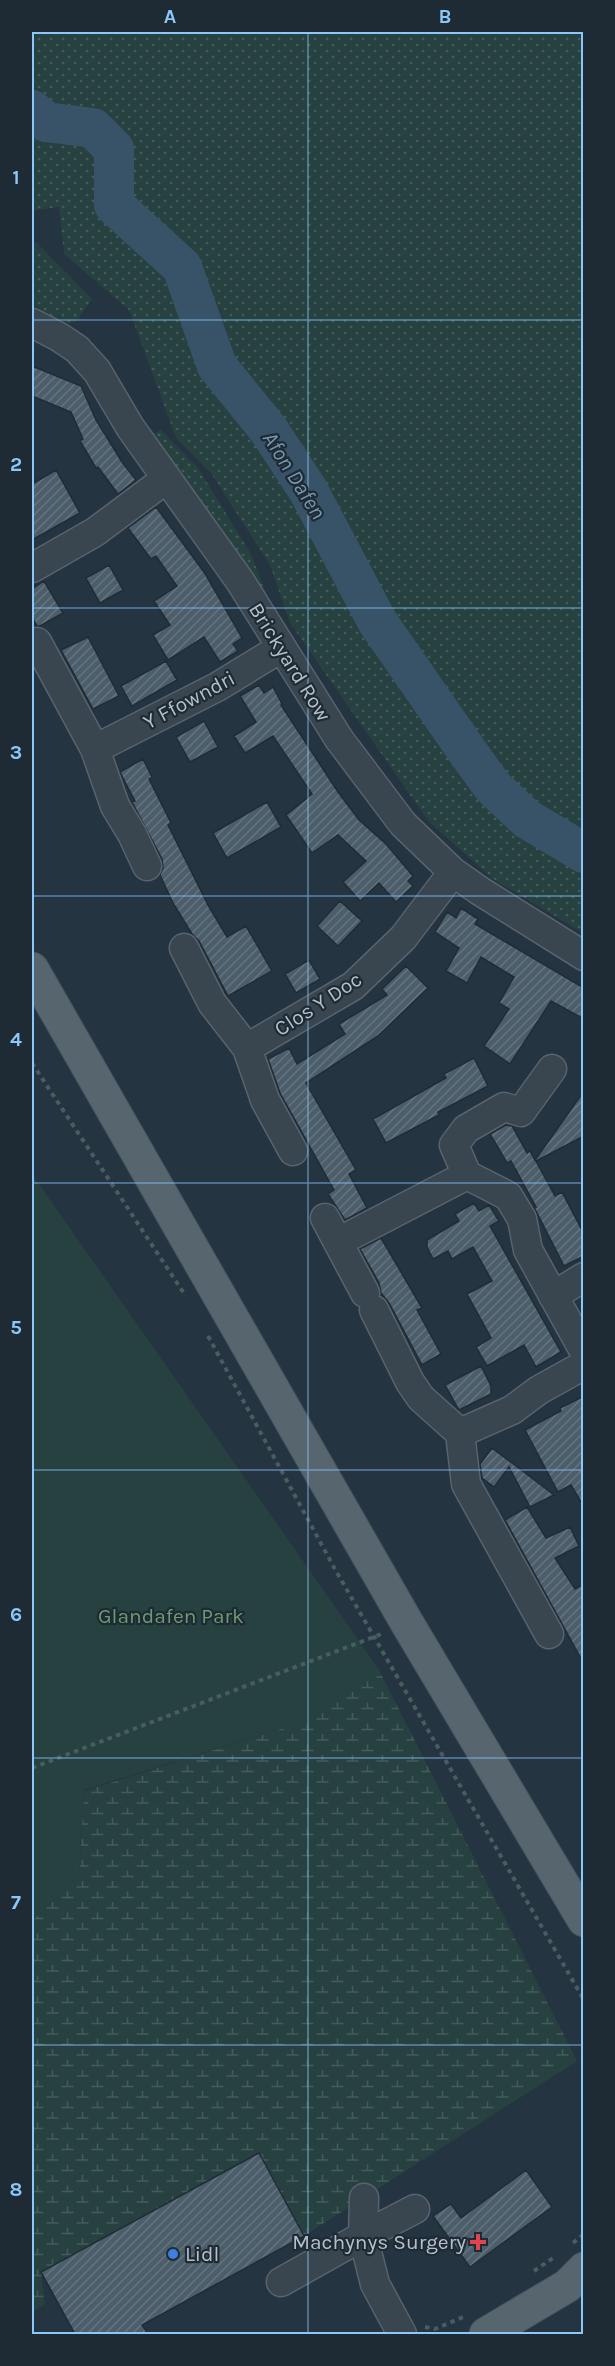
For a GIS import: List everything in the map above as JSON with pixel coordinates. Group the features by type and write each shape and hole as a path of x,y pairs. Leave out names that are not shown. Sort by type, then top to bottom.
{"main road":[{"path":"32,969 407,1623 584,1920"},
{"path":"478,2323 572,2268"}],"street":[{"name":"Brickyard Row","path":"36,325 77,349 97,370 130,427 240,581 339,739 403,824 453,872 584,956"},
{"path":"32,568 95,532 166,479"},
{"path":"37,642 99,761 115,806 132,834 147,866"},
{"name":"Y Ffowndri","path":"99,761 281,648"},
{"name":"Clos Y Doc","path":"247,1048 353,986 403,938 453,872"},
{"path":"184,948 212,1003 247,1048 265,1100 293,1151"},
{"path":"552,1069 521,1112 504,1107 466,1130 454,1145 467,1175 508,1196 522,1219 528,1250 584,1351"},
{"path":"467,1175 432,1194 331,1230 411,1382 430,1407 460,1433 466,1484 549,1634"},
{"path":"553,1296 584,1277"},
{"path":"460,1433 512,1410 539,1390 584,1365"},
{"path":"364,2198 363,2236 375,2284 400,2331"},
{"path":"281,2282 415,2210"}],"path":[{"path":"32,1063 190,1304"},
{"path":"207,1335 374,1637 584,2000"},
{"path":"32,1768 407,1623"},
{"path":"530,2273 572,2268 584,2234"},
{"path":"400,2331 415,2317 424,2327 435,2329 478,2323"}],"green space":[{"path":"32,32 583,32 583,933 493,879 429,822 290,623 270,565 211,473 176,438 129,310 64,254 59,207 32,211"},
{"path":"36,242 92,299 76,322 66,323 32,307 32,244"},
{"path":"161,430 198,468 251,554 272,608 147,438"},
{"name":"Glandafen Park","path":"32,1174 378,1668 287,1727 84,1790 79,1876 32,1921"},
{"path":"378,1668 577,2061 304,2236 259,2153 41,2272 45,2304 32,2312 32,1921 79,1876 84,1791 287,1727"}],"building":[{"path":"32,366 81,386 96,420 136,480 118,494 98,467 96,468 80,441 83,439 71,412 32,396"},
{"path":"56,470 80,513 32,540 32,484"},
{"path":"156,507 204,572 242,638 233,644 238,651 220,662 204,637 168,660 153,635 170,625 154,601 177,586 156,556 151,559 128,528"},
{"path":"109,565 123,590 100,603 86,578"},
{"path":"44,581 63,613 37,626 32,617 32,589"},
{"path":"88,637 119,696 93,709 61,650"},
{"path":"166,661 177,680 132,706 121,686"},
{"path":"259,685 264,693 273,687 281,705 338,792 359,820 386,844 413,876 408,881 413,886 396,902 379,883 360,901 343,882 366,861 338,835 312,853 286,815 312,794 273,736 245,753 234,736 256,722 240,696"},
{"path":"204,721 218,747 190,762 176,737"},
{"path":"143,759 152,777 149,779 171,823 168,825 209,907 227,937 246,926 272,971 228,996 199,941 192,934 173,903 160,875 163,868 162,859 132,802 135,801 120,772"},
{"path":"267,802 281,827 227,858 213,833"},
{"path":"340,901 362,921 338,946 317,926"},
{"path":"461,908 478,919 475,924 584,988 584,1019 551,1001 510,1064 484,1046 509,1009 499,1003 514,977 481,957 467,983 446,971 459,948 435,932 447,912 456,918"},
{"path":"309,960 320,979 296,993 285,974"},
{"path":"406,966 428,988 378,1036 306,1083 356,1170 349,1174 367,1208 345,1220 328,1194 334,1190 280,1093 268,1059 289,1048 297,1064 345,1034 339,1024 387,995 382,989"},
{"path":"474,1058 488,1086 386,1143 373,1119 446,1078 444,1074"},
{"path":"584,1091 584,1136 536,1161 555,1196 562,1192 584,1234 584,1256 564,1266 511,1161 507,1163 490,1134 506,1125 512,1126 527,1153 530,1151 535,1160"},
{"path":"474,1203 479,1211 489,1205 499,1221 490,1226 561,1352 536,1367 524,1345 487,1366 476,1347 491,1338 467,1294 492,1281 473,1247 452,1259 448,1251 433,1259 427,1247 427,1240 459,1221 455,1214"},
{"path":"381,1238 422,1308 417,1310 441,1354 422,1365 389,1303 381,1293 379,1283 360,1249"},
{"path":"481,1366 491,1386 491,1394 459,1410 445,1385"},
{"path":"584,1396 584,1507 571,1485 558,1492 525,1430"},
{"path":"492,1448 554,1495 530,1507 509,1467 494,1487 482,1478 480,1464"},
{"path":"527,1507 546,1538 570,1527 579,1546 555,1558 575,1589 584,1584 584,1664 505,1520"},
{"name":"Lidl","path":"259,2153 304,2236 142,2325 148,2334 75,2334 41,2272"},
{"name":"Machynys Surgery","path":"526,2170 552,2207 470,2267 433,2216 451,2204 461,2218"}],"waterway":[{"name":"Afon Dafen","path":"32,110 46,122 93,128 114,149 114,205 182,267 217,366 268,429 308,490 377,621 493,787 527,819 584,853"}],"place":[{"name":"Machynys Surgery","path":"478,2242"},
{"name":"Lidl","path":"173,2254"}]}
